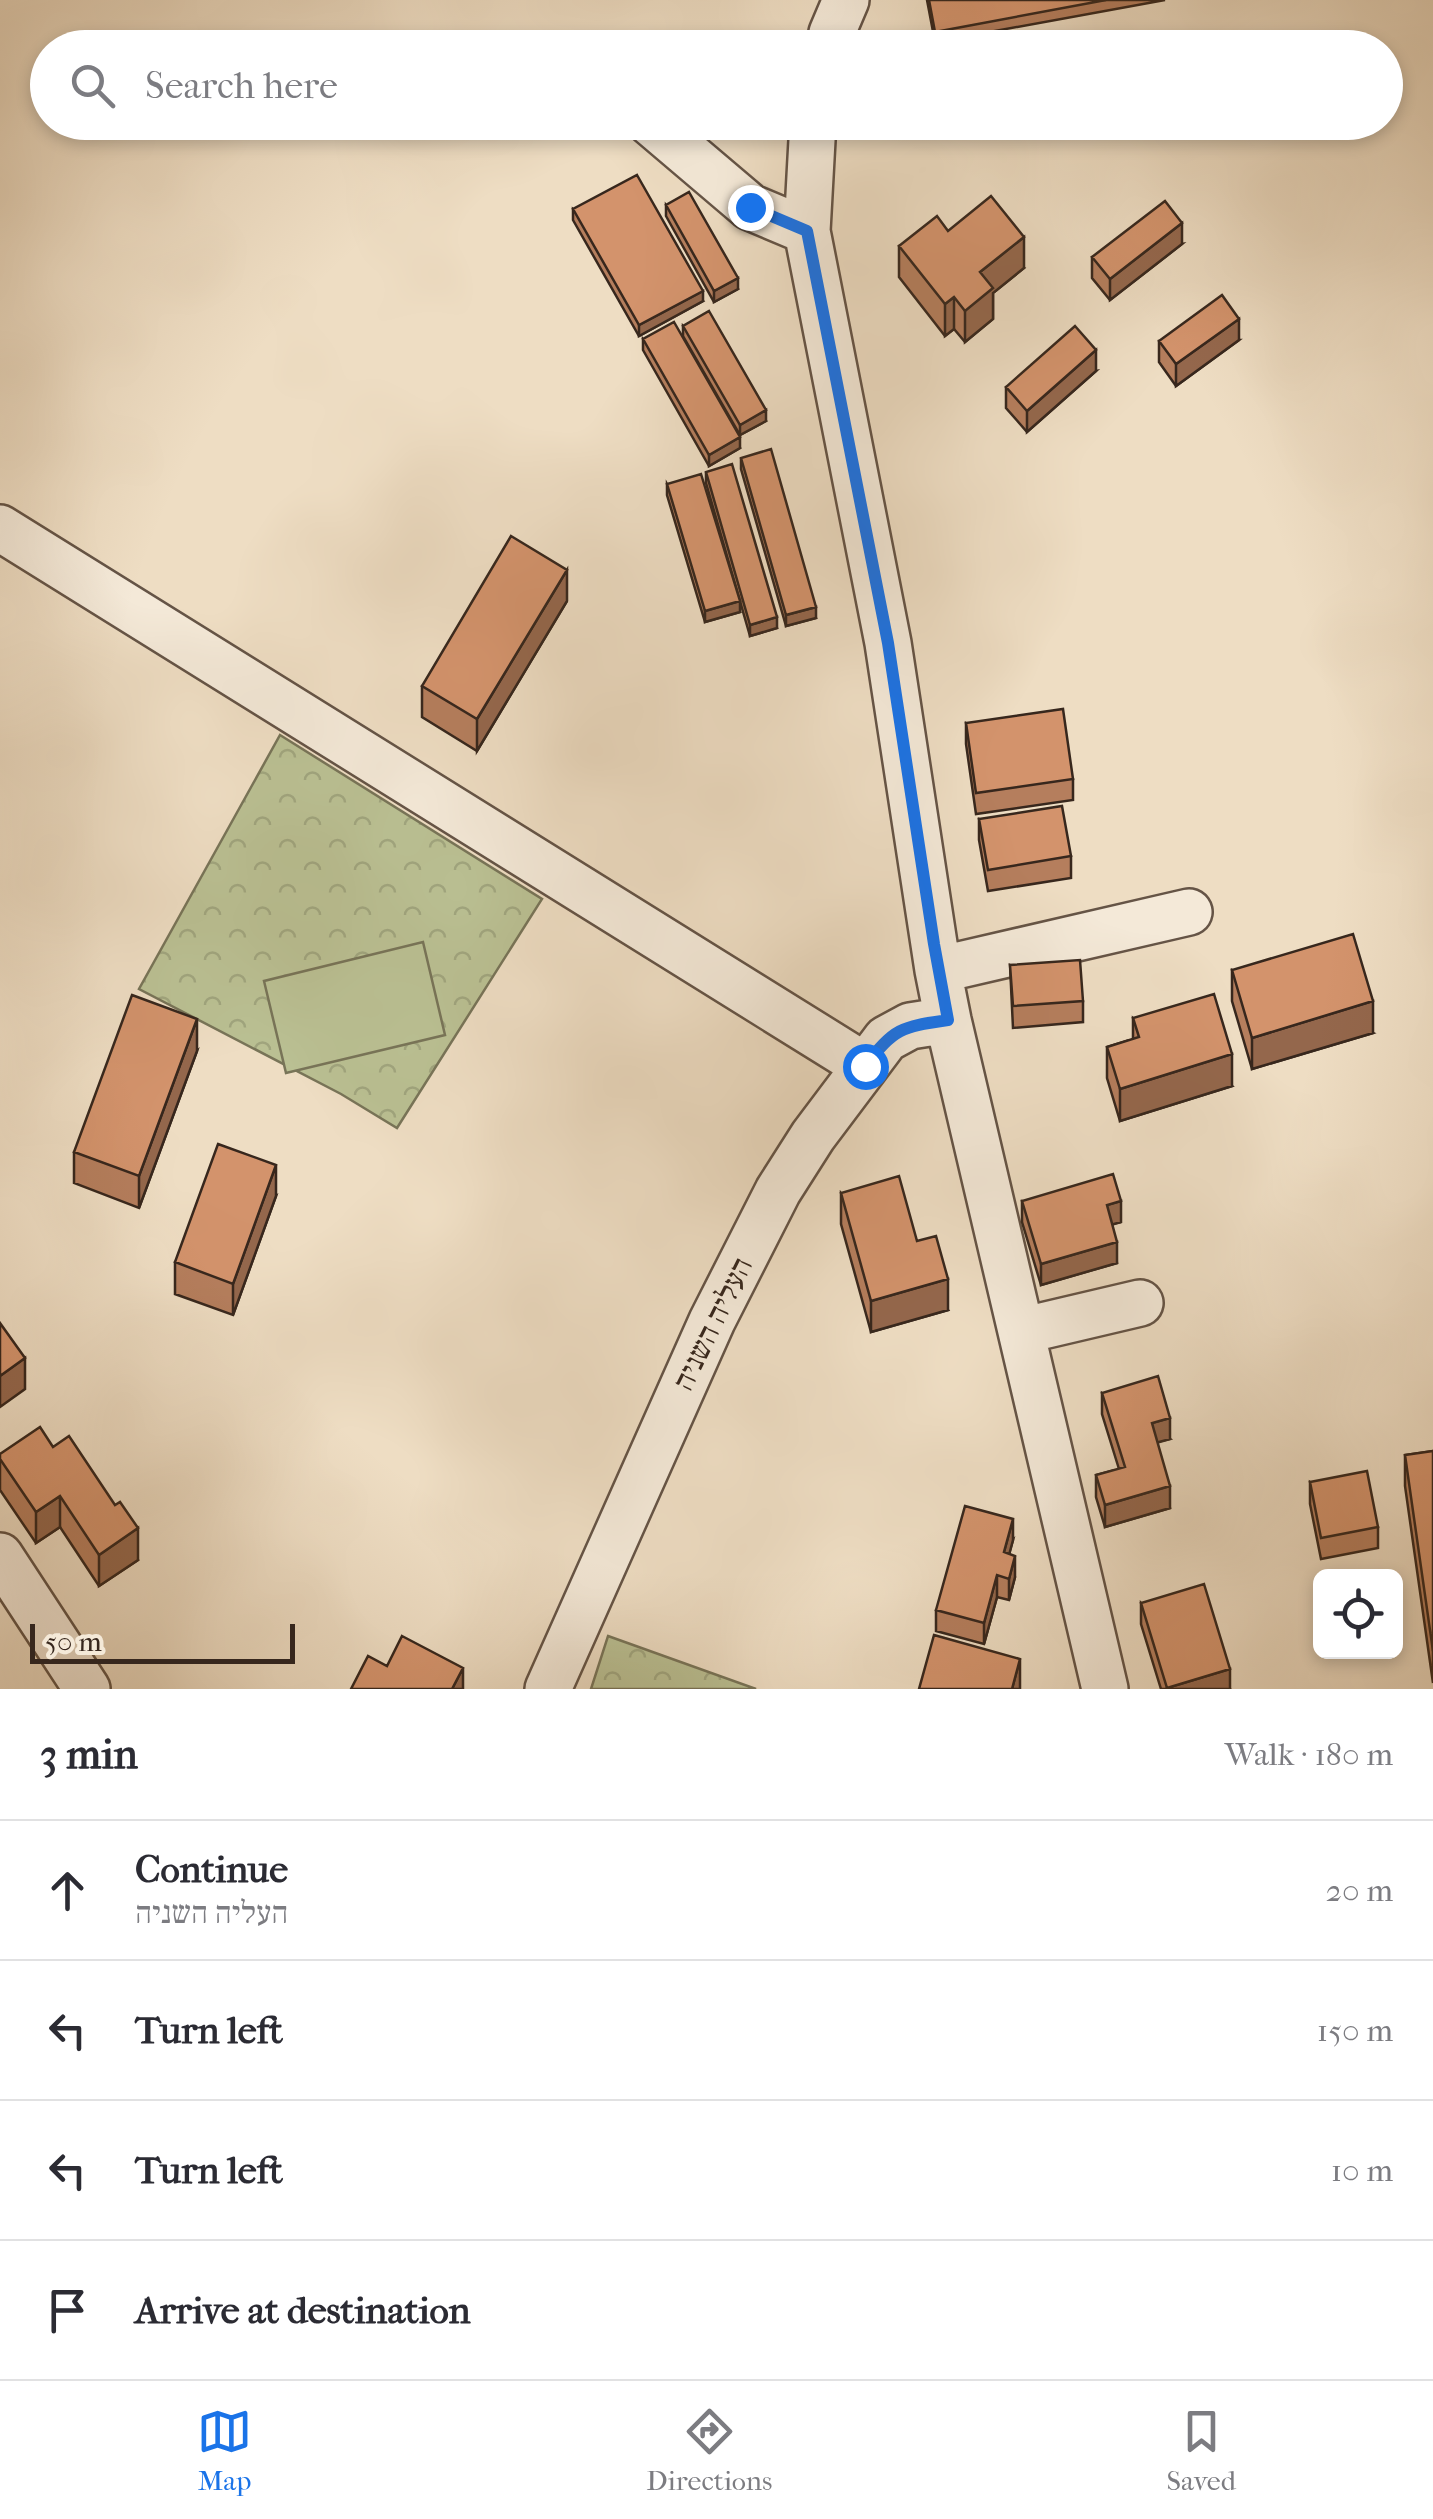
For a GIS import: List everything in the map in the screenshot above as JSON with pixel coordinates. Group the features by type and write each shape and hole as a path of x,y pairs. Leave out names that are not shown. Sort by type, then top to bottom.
{"street":[{"path":"833,30 846,0"},
{"path":"671,140 750,207 807,231"},
{"path":"812,140 807,231 888,643 938,970 1106,1689"},
{"path":"0,528 865,1066"},
{"path":"938,970 1189,912"},
{"name":"העליה השניה","path":"548,1689 697,1354 778,1191 813,1136 886,1039 910,1026 948,1020"},
{"path":"1021,1331 1140,1303"},
{"path":"0,1556 87,1689"}],"green space":[{"path":"280,735 542,899 397,1128 341,1094 139,989"},
{"path":"423,942 445,1035 286,1073 264,981"},
{"path":"608,1636 756,1689 591,1689"}],"building":[{"path":"929,0 1106,0 946,30 935,30"},
{"path":"637,175 703,291 639,325 573,209"},
{"path":"689,192 738,278 714,291 666,205"},
{"path":"991,196 1024,237 980,272 993,288 965,311 954,297 945,304 899,246 937,216 948,231"},
{"path":"1165,201 1182,223 1110,279 1092,257"},
{"path":"1222,295 1239,319 1176,364 1159,341"},
{"path":"709,311 766,410 740,425 683,326"},
{"path":"674,322 740,437 709,455 643,339"},
{"path":"1075,326 1096,350 1027,411 1006,387"},
{"path":"771,449 816,607 786,615 741,458"},
{"path":"732,464 777,617 750,625 706,472"},
{"path":"701,474 740,601 705,611 667,484"},
{"path":"511,536 567,570 477,719 422,686"},
{"path":"1063,709 1073,779 976,793 966,723"},
{"path":"1062,806 1071,856 988,870 979,819"},
{"path":"1353,934 1373,1001 1252,1038 1232,970"},
{"path":"1080,960 1083,1001 1013,1006 1010,965"},
{"path":"1214,994 1232,1054 1120,1089 1107,1047 1139,1037 1133,1018"},
{"path":"132,995 197,1019 139,1176 74,1152"},
{"path":"218,1144 276,1165 233,1284 175,1262"},
{"path":"1113,1174 1121,1201 1107,1205 1117,1242 1041,1264 1022,1201"},
{"path":"899,1176 917,1241 936,1236 948,1279 871,1301 841,1193"},
{"path":"0,1323 25,1358 0,1376"},
{"path":"1158,1376 1170,1418 1152,1423 1170,1486 1105,1505 1096,1475 1125,1467 1102,1393"},
{"path":"40,1427 53,1447 69,1436 115,1505 120,1502 138,1528 99,1555 60,1496 36,1512 0,1459 0,1454"},
{"path":"1433,1451 1433,1651 1405,1455"},
{"path":"1367,1471 1378,1527 1321,1538 1310,1482"},
{"path":"965,1506 1013,1519 1004,1552 1015,1556 1009,1579 997,1575 984,1623 936,1610"},
{"path":"1204,1584 1230,1669 1167,1688 1141,1603"},
{"path":"934,1635 1020,1659 1012,1689 919,1689"},
{"path":"402,1636 463,1668 452,1689 351,1689 368,1656 387,1666"}],"route":[{"path":"750,207 807,231 888,643 948,1020 910,1026 886,1039 865,1066"}]}
